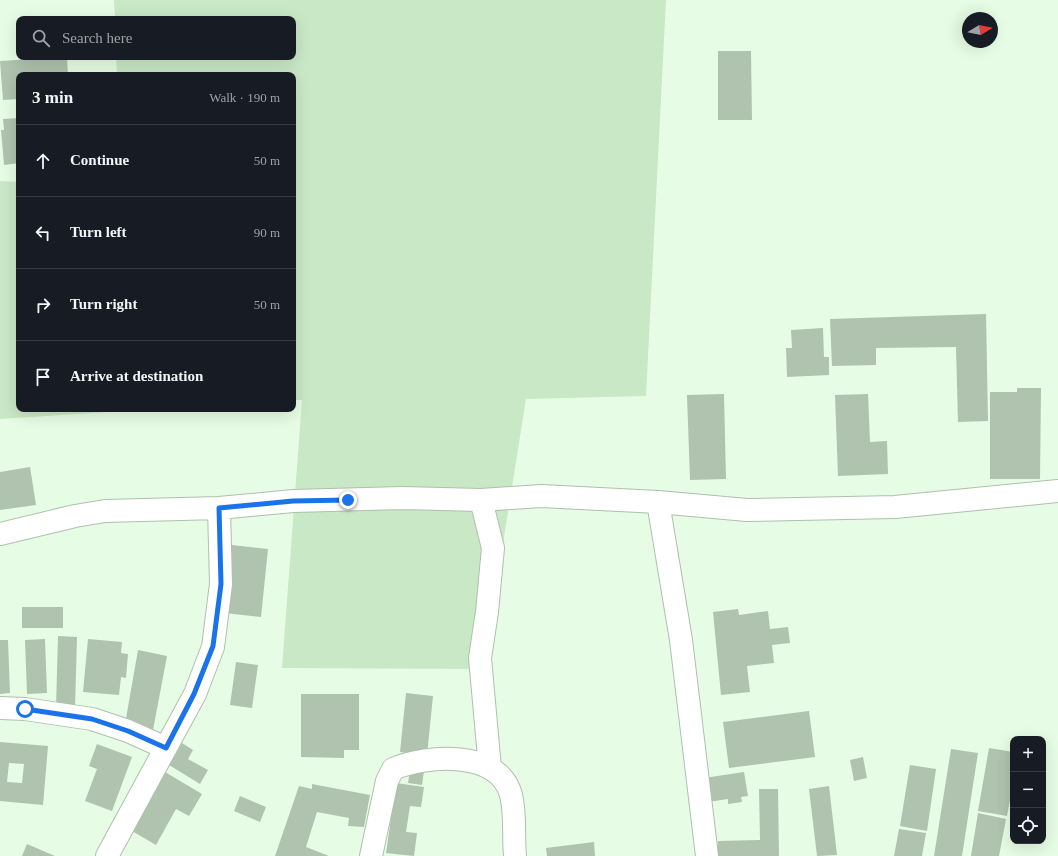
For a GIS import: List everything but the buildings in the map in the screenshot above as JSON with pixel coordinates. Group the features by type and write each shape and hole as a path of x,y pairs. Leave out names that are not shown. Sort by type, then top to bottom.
{"street":[{"path":"0,534 75,516 105,511 219,508 293,501 402,498 481,500 541,496 658,502 747,510 895,507 1058,491"},
{"path":"481,500 493,548 487,612 480,658 490,768"},
{"path":"658,502 682,640 707,856"},
{"path":"107,856 194,694 213,646 221,584 219,508"},
{"path":"0,708 25,709 92,719 128,731 166,748"},
{"path":"371,856 387,781 393,769 405,763 457,759 476,761 490,768 507,784 511,795 515,856"}],"green space":[{"path":"114,0 666,0 646,396 526,399 483,669 282,668 302,400 296,400 296,72 117,72 116,60 296,60 296,16 115,16"},
{"path":"0,181 16,182 16,412 108,412 0,419"}],"route":[{"path":"25,709 48,713 67,714 92,719 128,731 166,748 194,694 213,646 221,584 219,508 293,501 348,500"}]}
